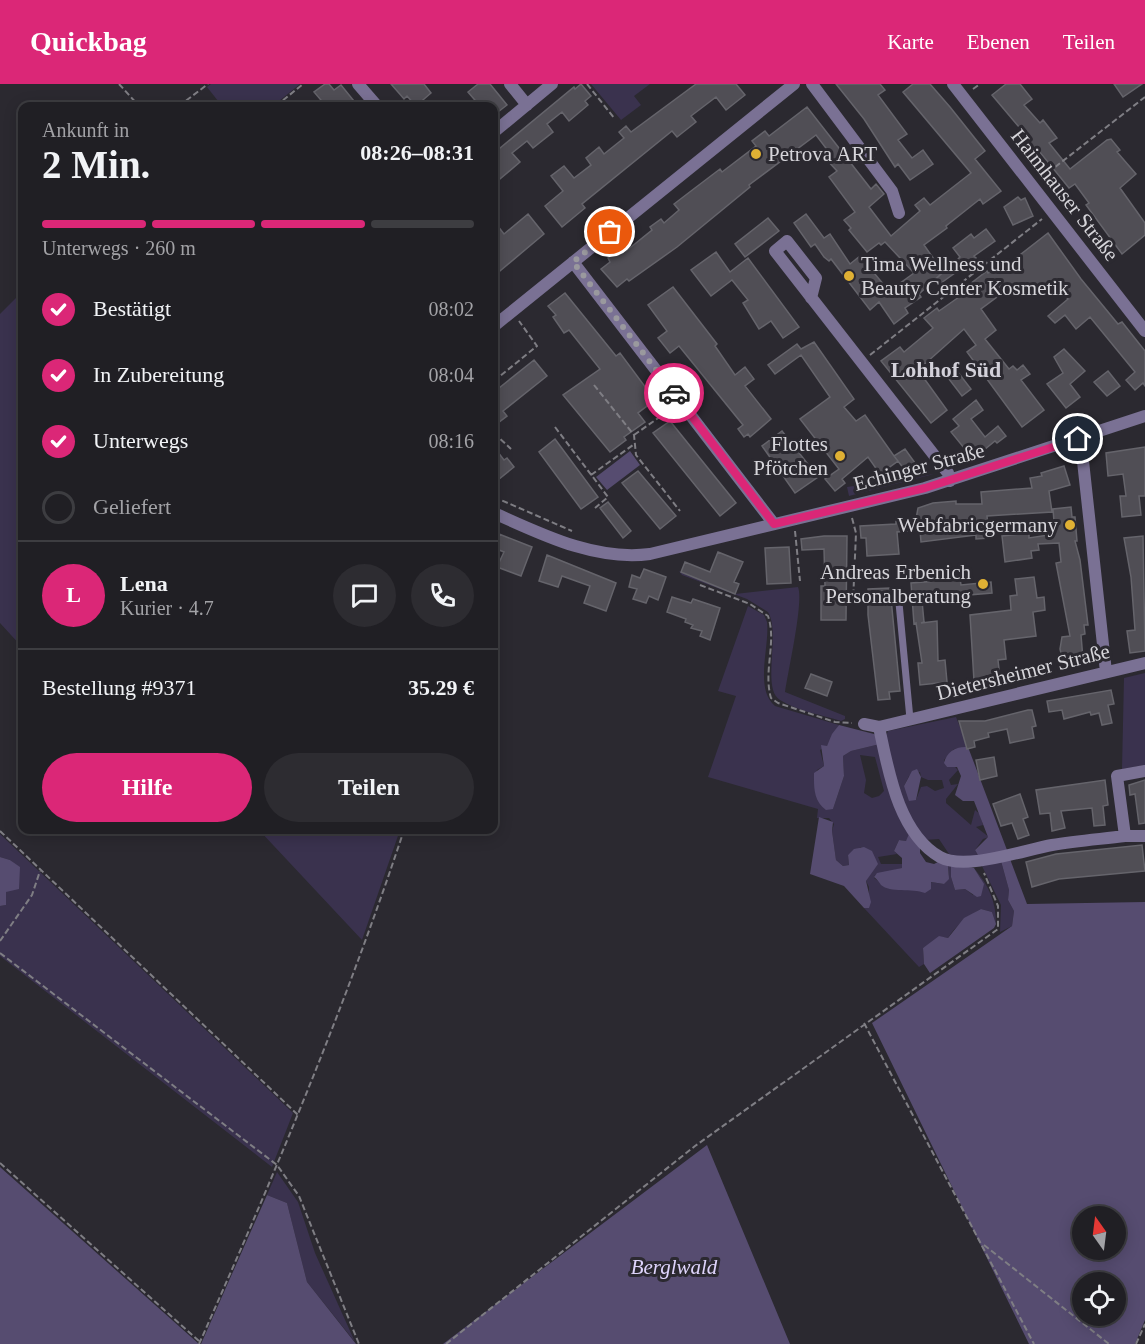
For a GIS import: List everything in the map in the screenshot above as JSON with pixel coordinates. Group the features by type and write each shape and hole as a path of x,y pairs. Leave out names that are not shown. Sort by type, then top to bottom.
{"street":[{"path":"358,84 374,102"},
{"path":"510,84 527,105"},
{"path":"498,129 552,84"},
{"path":"498,323 794,84"},
{"path":"812,84 892,191 899,213"},
{"name":"Haimhauser Straße","path":"953,84 1145,331"},
{"path":"573,262 774,524"},
{"path":"811,298 948,473 950,481"},
{"name":"Echinger Straße","path":"498,515 591,551 612,555 650,554 950,481 1145,416"},
{"path":"1078,439 1082,452 1107,672"},
{"name":"Dietersheimer Straße","path":"864,724 879,727 1145,663"},
{"path":"879,727 893,784 907,820 922,842 941,858 974,862 1052,845 1125,836 1145,836"},
{"path":"1125,836 1117,776 1145,771"}],"lane":[{"name":"Dietersheimer Straße","path":"899,603 910,719"}],"path":[{"path":"119,84 135,102"},
{"path":"184,102 208,84"},
{"path":"281,102 303,84"},
{"path":"587,84 615,119"},
{"path":"1032,185 1145,97"},
{"path":"861,362 1052,211"},
{"path":"498,378 537,346 512,311"},
{"path":"594,385 634,435 633,445 636,455 680,511"},
{"path":"634,435 681,402"},
{"path":"555,427 608,497 595,508"},
{"path":"498,437 511,449"},
{"path":"591,475 633,445"},
{"path":"498,499 581,535"},
{"path":"849,506 856,533 853,602"},
{"path":"793,519 800,580"},
{"path":"700,585 750,604 768,616 771,634 768,680 771,698 778,703 835,722 864,724"},
{"path":"0,831 298,1115"},
{"path":"0,1163 199,1343 298,1115 380,903 403,834"},
{"path":"446,1344 695,1146 998,929 998,906 989,883 974,862"},
{"path":"0,940 32,895 40,870"},
{"path":"0,953 277,1165 299,1196 359,1344"},
{"path":"864,1023 1034,1344"},
{"path":"982,1244 1109,1344"},
{"path":"1137,1344 1145,1324"}],"shaded area":[{"path":"211,84 300,84 278,102 219,102 207,87"},
{"path":"591,84 650,84 634,96 641,105 621,120"},
{"path":"18,296 18,643 0,623 0,314"},
{"path":"934,474 849,496 847,487"},
{"path":"679,571 735,594 798,587 799,606 785,692 845,716 845,719 841,721 810,712 780,700 772,685 773,633 768,612 747,599 682,575"},
{"path":"748,606 764,615 767,622 765,689 775,706 839,725 827,746 820,750 824,766 817,770 816,776 817,786 833,809 844,776 843,756 851,751 880,744 913,835 906,841 899,840 894,851 897,854 878,857 881,864 902,864 902,868 875,875 874,878 888,887 923,888 930,885 930,882 944,884 949,875 948,864 951,864 951,877 955,890 965,889 973,895 981,879 974,868 991,894 996,924 992,912 981,909 963,921 948,938 942,937 923,948 924,964 919,967 864,908 869,908 869,887 866,881 874,867 861,847 848,855 849,865 843,866 836,860 832,831 834,824 829,818 817,818 818,809 708,777 736,696 718,691","holes":["860,755 875,757 884,791 872,798 864,793 866,780"]},
{"path":"1145,673 1145,765 1122,769 1124,678"},
{"path":"956,717 968,747 954,749 944,760 947,767 955,767 958,770 949,780 951,785 958,784 946,799 946,803 971,825 975,810 980,814 983,825 976,827 989,837 983,839 975,850 979,857 962,858 949,854 939,839 924,840 910,816 900,791 885,738 888,731","holes":["920,772 921,777 928,780 942,780 944,788 935,791 927,786 921,787 916,800 904,786 909,776"]},
{"path":"0,834 293,1113 272,1167 0,956 0,906 6,905 6,892 18,879 19,867 10,860 0,857"},
{"path":"263,834 399,834 362,940"},
{"path":"1001,861 1009,890 1008,900 1014,911 1012,926 1000,932 1001,905 982,866"},
{"path":"277,1172 298,1202 315,1253 355,1342 307,1282 287,1203 267,1195"}],"green space":[{"path":"630,451 640,465 607,490 596,477"},
{"path":"839,725 874,734 879,737 880,744 851,751 843,756 844,776 833,809 826,810 816,798 814,773 824,766 821,745 827,746"},
{"path":"968,747 1007,850 979,857 975,850 988,837 974,801 963,801 955,795 961,776 957,767 947,767 944,763 947,755 953,750"},
{"path":"917,769 921,777 916,800 909,801 904,786 912,771"},
{"path":"819,817 833,822 836,860 843,866 849,865 848,855 854,849 864,847 872,851 878,864 866,881 871,902 869,908 864,908 844,886 810,874"},
{"path":"909,834 920,845 920,853 926,862 934,864 940,861 948,864 949,879 944,884 931,882 931,889 925,893 885,887 874,877 877,873 902,868 902,858 894,851 899,840 906,841"},
{"path":"0,857 20,867 19,889 6,892 6,905 0,906"},
{"path":"1010,859 1027,904 1145,902 1145,1320 1135,1344 1029,1344 872,1023 1012,926 1014,911 1008,900 1009,890 1001,861"},
{"path":"951,864 974,868 984,884 981,896 977,897 965,889 955,890 951,877"},
{"path":"981,909 992,912 996,924 994,928 930,973 924,964 923,948 939,936 948,938 964,918"},
{"name":"Berglwald","path":"707,1145 790,1344 443,1344"},
{"path":"0,1167 199,1344 0,1344"},
{"path":"267,1195 287,1203 307,1282 356,1344 201,1344"}],"building":[{"path":"325,84 329,84 334,90 341,85 355,102 323,102 314,92"},
{"path":"391,84 424,84 431,93 421,102 412,102 407,96 404,99"},
{"path":"478,84 490,84 507,105 498,112 498,102 477,102 468,92"},
{"path":"581,84 591,96 585,101 588,105 569,121 562,112 547,124 553,132 533,148 527,141 512,153 520,162 498,181 498,150 574,87 575,89"},
{"path":"696,84 736,84 745,95 726,110 716,97 691,116 696,122 677,137 672,131 582,204 585,208 562,227 545,206 563,191 551,176 564,166 574,178 591,165 586,158 599,147 604,154 624,138 619,132 626,126 631,132"},
{"path":"836,84 880,84 885,90 878,95 907,134 898,140 912,158 923,150 933,164 910,180 898,164 895,167 864,119"},
{"path":"913,84 930,84 950,107 985,151 975,159 1001,191 983,204 980,199 924,245 943,272 919,294 921,297 905,308 908,313 894,324 879,302 870,310 831,259 829,261 824,257 815,244 811,247 794,223 806,214 824,238 830,234 850,264 860,256 889,291 914,273 885,242 881,245 879,243 867,252 849,230 851,228 844,220 855,212 829,177 837,171 827,160 832,156 816,135 749,185 750,187 677,247 629,281 627,279 617,287 601,269 610,262 608,258 622,246 626,251 652,230 650,227 661,219 664,223 679,210 674,204 720,169 722,172 756,146 752,141 765,131 769,136 807,107 871,189 876,184 884,194 869,207 891,236 920,211 915,205 924,198 930,205 971,173 903,92"},
{"path":"1006,84 1020,84 1032,99 1024,105 1040,123 1043,120 1057,138 1049,143 1070,169 1107,140 1111,139 1120,150 1117,152 1136,174 1120,188 1145,223 1145,235 1122,254 1086,205 1089,203 1075,184 1069,188 1039,151 1036,154 1019,127 992,95"},
{"path":"1114,84 1142,84 1123,97"},
{"path":"1018,197 1021,200 1025,198 1033,216 1013,225 1004,207"},
{"path":"528,214 544,234 498,273 498,226 504,234"},
{"path":"768,218 779,231 745,257 735,244"},
{"path":"986,229 995,241 941,283 937,278 960,257 953,248 971,234 974,238"},
{"path":"1048,233 1081,279 1118,324 1122,322 1145,351 1145,386 1143,383 1135,390 1126,380 1135,372 1090,317 1076,329 1065,315 1055,323 1048,316 1068,299 1053,281 1033,296 1027,287 1022,291 1016,283 981,309 996,330 985,339 1009,369 1013,366 1017,370 1023,365 1030,374 1021,380 1044,410 1022,427 967,352 976,345 964,329 918,370 947,410 931,423 881,361 900,347 904,352 933,328 924,318 937,308 939,311 969,290 966,287 987,271 988,273 995,269 998,272"},
{"path":"716,252 730,272 748,258 799,327 783,338 771,321 759,329 743,303 748,300 732,280 711,296 691,270"},
{"path":"673,287 717,344 715,346 735,375 745,367 754,379 745,386 771,419 750,437 748,434 744,437 738,429 743,425 679,346 670,353 658,338 667,331 648,305"},
{"path":"565,293 616,356 620,353 655,400 638,413 645,422 624,437 626,440 610,452 563,395 600,369 569,330 564,333 553,317 556,315 548,306"},
{"path":"814,342 854,399 844,407 856,421 865,415 894,456 905,449 918,467 908,474 898,461 880,474 868,457 842,479 845,483 835,491 825,479 839,469 800,419 830,397 801,355 775,374 768,365 797,344 801,349"},
{"path":"1064,349 1085,371 1070,384 1080,397 1066,408 1047,384 1063,373 1054,357"},
{"path":"534,360 547,376 503,411 507,416 498,423 498,389"},
{"path":"954,367 971,389 962,396 945,374"},
{"path":"1108,371 1120,386 1107,396 1094,382"},
{"path":"976,400 983,410 971,419 985,437 998,426 1006,436 997,443 995,441 973,459 951,432 959,426 953,419"},
{"path":"670,421 736,503 720,516 653,433"},
{"path":"782,431 818,477 795,493 762,446"},
{"path":"555,439 598,497 581,509 539,452"},
{"path":"1145,447 1145,496 1139,496 1141,515 1122,517 1120,496 1126,496 1123,474 1108,476 1106,453"},
{"path":"498,452 504,460 507,458 514,467 498,480"},
{"path":"1064,466 1070,485 1049,491 1052,512 987,516 989,538 976,539 976,535 921,542 920,530 897,532 899,554 867,556 866,538 861,538 860,526 896,524 896,521 916,519 918,508 933,503 956,501 956,504 982,504 981,492 1032,488 1030,478 1042,476 1041,473"},
{"path":"638,471 676,516 660,529 622,483"},
{"path":"608,502 631,531 623,538 600,508"},
{"path":"1071,507 1072,517 1075,517 1077,541 1075,541 1080,560 1088,625 1084,625 1085,634 1081,635 1083,659 1063,662 1060,649 1062,637 1070,636 1056,563 1061,562 1059,543 1038,544 1039,550 1031,551 1032,558 1005,562 1002,536 1029,533 1029,538 1055,534 1053,509"},
{"path":"499,534 532,547 521,576 498,567 504,552 498,550"},
{"path":"847,536 846,620 821,620 821,586 825,586 824,549 802,550 801,539"},
{"path":"1143,536 1145,651 1130,653 1127,631 1135,630 1131,577 1124,538"},
{"path":"789,547 791,583 767,584 765,548"},
{"path":"718,552 743,562 734,582 739,584 735,594 681,572 685,562 710,572"},
{"path":"547,555 616,583 606,611 584,603 590,586 562,576 558,587 539,581"},
{"path":"644,569 666,577 658,600 649,596 646,603 633,599 637,589 629,587 632,575 640,578"},
{"path":"950,575 951,579 960,578 961,585 991,582 992,593 969,595 970,598 922,601 924,622 921,623 937,621 938,661 945,660 947,682 920,685 918,663 922,663 916,623 914,624 911,583 937,581 937,576"},
{"path":"1034,577 1037,598 1044,597 1045,610 1033,612 1036,636 1004,640 1006,659 998,660 1000,678 974,681 970,615 1011,610 1010,596 1017,595 1015,579"},
{"path":"890,588 900,691 889,692 890,699 878,700 868,615 868,589"},
{"path":"672,597 691,603 693,599 720,608 710,640 700,636 702,631 691,628 693,625 685,622 686,619 667,612"},
{"path":"811,674 832,682 827,696 805,688"},
{"path":"1111,690 1114,704 1108,705 1112,723 1102,725 1099,713 1091,715 1090,712 1064,719 1062,710 1049,712 1047,701"},
{"path":"1032,710 1036,726 1032,727 1034,738 1010,743 1007,729 988,733 989,737 974,741 975,747 967,749 959,721 985,721"},
{"path":"994,757 997,776 980,780 976,760"},
{"path":"1105,780 1108,805 1103,806 1105,825 1094,826 1092,808 1061,811 1065,828 1052,831 1050,813 1040,814 1036,790"},
{"path":"1145,780 1145,823 1139,824 1135,794 1130,795 1129,785"},
{"path":"1020,794 1028,817 1023,819 1029,835 1018,839 1012,823 1001,826 993,804"},
{"path":"1142,845 1145,871 1059,879 1032,887 1026,862 1056,854"}],"way so far":[{"path":"610,232 573,262 674,393"}],"place":[{"name":"Petrova ART","path":"756,154"},
{"name":"Tima Wellness und Beauty Center Kosmetik","path":"849,276"},
{"name":"Flottes Pfötchen","path":"840,456"},
{"name":"Webfabricgermany","path":"1070,525"},
{"name":"Andreas Erbenich Personalberatung","path":"983,584"}],"district":[{"name":"Lohhof Süd","path":"946,369"}],"route":[{"path":"674,393 774,524 925,488 1078,439"}]}
